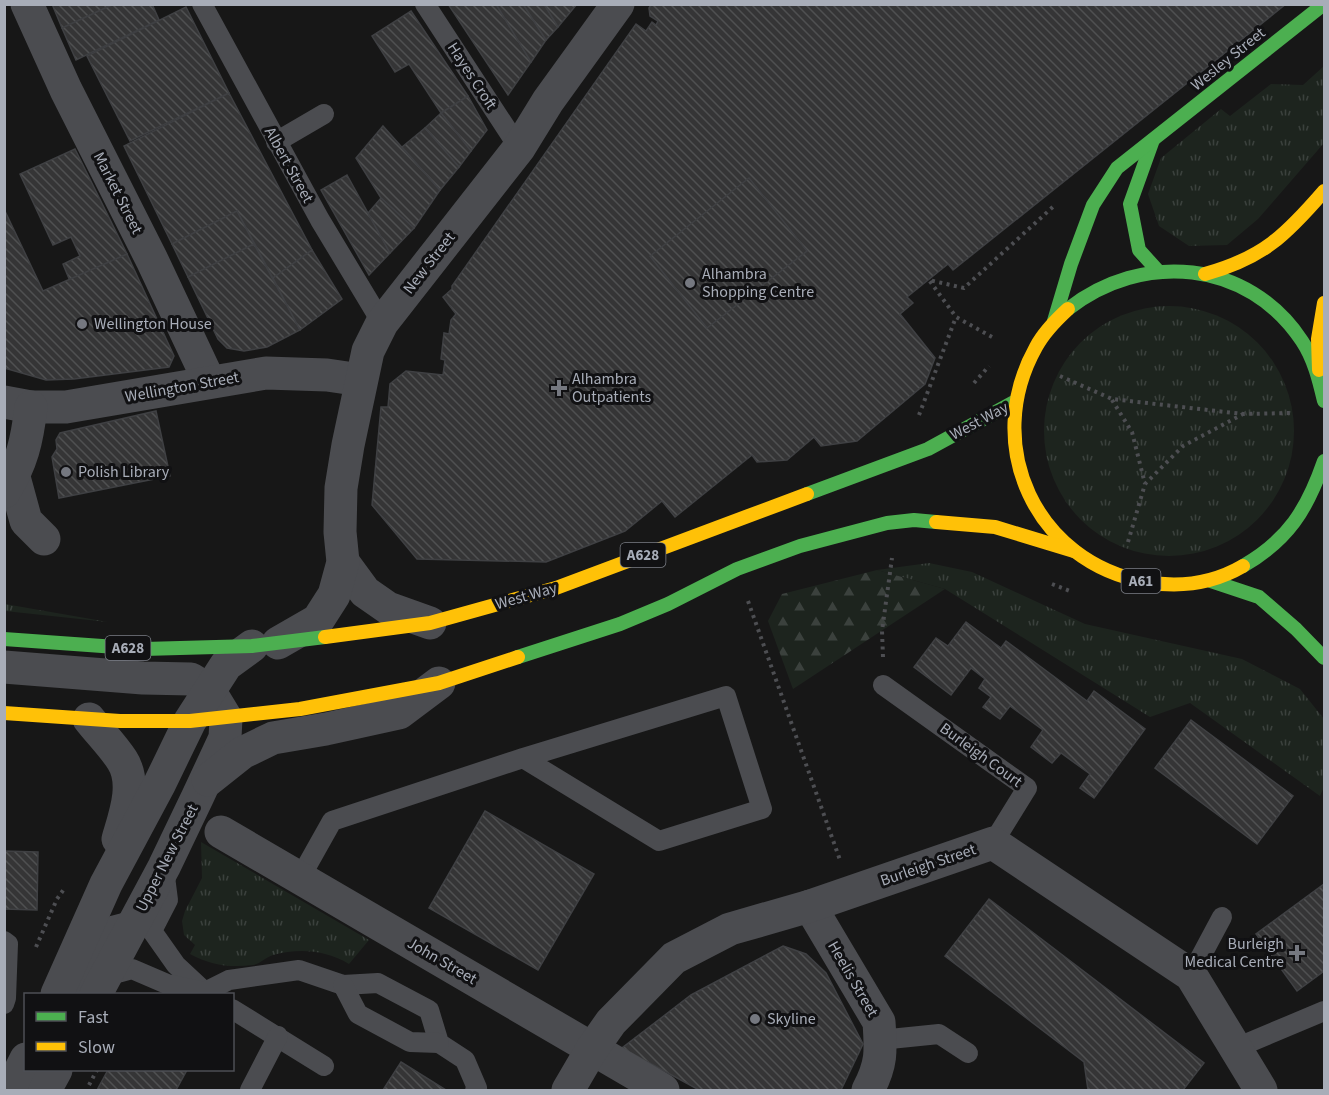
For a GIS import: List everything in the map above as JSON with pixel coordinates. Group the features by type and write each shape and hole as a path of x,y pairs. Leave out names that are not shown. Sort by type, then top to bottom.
{"main road":[{"name":"Wesley Street","path":"1054,321 1071,264 1093,205 1117,168 1323,4"},
{"path":"1153,140 1130,204 1139,250 1158,271"},
{"name":"A61","path":"1206,274 1228,269 1269,248 1291,228 1324,191"},
{"name":"A61","path":"1319,374 1301,339 1275,310 1243,287 1206,274 1182,271 1158,271 1119,279 1084,296 1054,321 1035,347 1021,378 1016,401 1015,450 1026,488 1046,522 1074,551 1105,570 1140,581 1177,584 1211,581 1252,562 1285,535 1310,501 1324,461"},
{"name":"A61","path":"1324,303 1318,339 1319,374 1324,401"},
{"name":"West Way","path":"4,639 144,649 264,645 430,623 556,588 928,449 1016,401"},
{"path":"11,711 89,719 190,721 300,709 440,683 620,624 668,604 737,569 800,546 854,531 914,520 995,527 1074,551"},
{"name":"A61","path":"1211,581 1259,597 1296,629 1324,658"}],"street":[{"name":"Market Street","path":"27,4 66,90 152,260 209,381"},
{"name":"New Street","path":"264,645 318,620 334,595 343,562 340,489 368,351 382,323 519,148 548,101 618,4"},
{"name":"Wellington Street","path":"18,405 66,407 266,373 327,375 361,380"},
{"path":"18,405 27,442 9,484 26,521 44,539"},
{"path":"343,562 365,592 388,608 430,623"},
{"path":"57,993 106,884 190,721 225,666 264,645"},
{"path":"4,667 143,678 191,679 209,690 226,718"},
{"path":"204,783 242,753 273,738 399,713 440,683"},
{"name":"Upper New Street","path":"101,985 143,926 164,867 225,738 226,718"},
{"path":"89,719 123,762 129,780 127,808 106,884"},
{"name":"John Street","path":"221,832 663,1090"},
{"name":"Burleigh Street","path":"568,1090 611,1022 674,958 730,929 810,906 993,843 1191,975 1261,1090"},
{"name":"Heelis Street","path":"810,906 879,1022 878,1072 868,1090"},
{"path":"6,1090 13,1085 24,1063"},
{"path":"45,1090 55,1071"}],"lane":[{"name":"Albert Street","path":"202,4 320,220 382,323"},
{"name":"Hayes Croft","path":"425,4 519,148"},
{"path":"276,142 324,114"},
{"name":"Burleigh Court","path":"883,685 1027,788 993,843"},
{"path":"300,878 332,821 523,758 726,696 762,809 659,841 523,758"},
{"path":"1191,975 1222,917"},
{"path":"66,993 79,986 111,926 143,926 176,965 207,993"},
{"path":"4,941 8,944 4,1004"},
{"path":"101,985 132,969 167,984 207,993 229,980 299,970 343,986 378,983 429,1010 440,1043"},
{"path":"343,986 358,1014 410,1042 440,1043 465,1060 477,1088 475,1090"},
{"path":"234,1010 324,1066"},
{"path":"1236,1048 1324,1011"},
{"path":"880,1040 939,1034 968,1053"},
{"path":"250,1090 278,1036"}],"path":[{"path":"992,337 956,317 929,280 964,288 1060,199"},
{"path":"930,384 956,317"},
{"path":"971,385 992,362"},
{"path":"1056,374 1112,399 1243,414 1293,413"},
{"path":"1112,399 1132,432 1145,484"},
{"path":"1126,550 1145,484 1183,446 1243,414"},
{"path":"917,421 927,416"},
{"path":"882,631 893,563"},
{"path":"737,569 851,891"},
{"path":"86,1090 96,1071"}],"green space":[{"path":"1324,66 1324,143 1258,219 1227,245 1189,246 1159,226 1148,194 1161,158 1221,109 1230,116 1271,84 1303,85"},
{"path":"1157,306 1181,306 1217,315 1239,327 1266,352 1285,383 1292,407 1294,431 1292,455 1285,479 1273,501 1248,528 1217,547 1205,551 1181,556 1157,556 1121,547 1099,535 1072,510 1053,479 1049,467 1044,443 1044,419 1053,383 1065,361 1090,334 1121,315 1133,311"},
{"path":"929,563 972,572 1085,624 1242,659 1300,689 1324,719 1324,787 1320,796 1190,703 1150,717 945,589 877,570"},
{"path":"877,570 945,589 793,689 768,621 782,594"},
{"path":"5,604 108,622 5,611"},
{"path":"201,842 369,940 349,964 322,953 302,951 270,956 256,964 244,966 220,965 190,954 195,945 184,935 182,921 202,878"}],"building":[{"path":"52,4 114,4 62,28"},
{"path":"114,4 152,4 159,20 76,60 62,28"},
{"path":"448,4 496,4 531,62 508,95"},
{"path":"496,4 523,4 546,40 531,62"},
{"path":"523,4 544,4 558,27 546,40"},
{"path":"544,4 577,4 558,27"},
{"name":"Alhambra Shopping Centre","path":"1286,4 953,270 948,264 907,297 913,303 900,314 935,358 925,384 857,441 821,446 814,437 787,460 757,462 752,455 675,517 662,501 625,531 546,562 417,559 372,505 381,407 388,407 390,384 406,371 443,375 445,360 441,359 444,333 449,334 451,320 456,314 443,297 452,289 636,24 646,31 652,22 656,25 658,21 650,16 651,5"},
{"path":"186,7 229,93 130,141 87,56"},
{"path":"411,11 468,96 441,113 409,64 395,72 372,36"},
{"path":"229,93 312,250 273,278 237,211 172,244 124,146"},
{"path":"468,96 487,130 471,151 441,113"},
{"path":"441,113 471,151 459,167 425,128"},
{"path":"383,126 440,190 414,228 381,198 356,158"},
{"path":"425,128 459,167 440,190 402,147"},
{"path":"75,149 127,254 70,281 63,264 80,256 71,237 53,245 20,174"},
{"path":"347,175 390,253 369,275 321,190"},
{"path":"749,178 807,251 707,328 650,256"},
{"path":"381,198 414,228 390,253 368,213"},
{"name":"Wellington House","path":"4,209 43,291 127,254 174,356 169,367 74,379 46,380 4,368"},
{"path":"237,211 254,244 188,277 172,244"},
{"path":"254,244 300,330 267,347 244,351 227,348 218,339 188,277"},
{"path":"312,250 342,299 300,330 273,278"},
{"path":"156,411 170,476 59,498 52,457 57,449 56,440 60,433"},
{"path":"966,622 1001,648 1006,641 1087,701 1094,691 1145,729 1094,798 1080,788 1090,774 1061,753 1052,763 1031,747 1043,730 1010,706 1000,719 983,707 991,697 979,688 985,679 971,668 951,695 914,667 936,638 948,646"},
{"path":"1191,720 1293,796 1257,844 1155,768"},
{"path":"485,811 594,874 538,970 429,908"},
{"path":"4,851 38,852 37,910 4,909"},
{"name":"Burleigh Medical Centre","path":"1324,884 1324,971 1297,991 1256,934"},
{"path":"989,899 1204,1063 1183,1090 1088,1090 1084,1062 945,956"},
{"name":"Skyline","path":"783,946 806,954 826,973 863,1044 841,1090 699,1090 622,1048 691,995"},
{"path":"401,1062 446,1090 383,1090"},
{"path":"107,1071 186,1071 176,1090 97,1090"}],"traffic: fast":[{"path":"1054,321 1071,264 1093,205 1117,168 1324,4"},
{"path":"1153,140 1130,204 1139,250 1158,271"},
{"path":"1068,309 1097,290 1128,278 1160,272 1192,272 1224,280 1253,293 1279,314 1302,341 1316,370 1324,401"},
{"path":"807,494 928,449 1016,401"},
{"path":"1243,566 1272,546 1294,522 1303,509 1324,461"},
{"path":"518,657 620,624 668,604 737,569 800,546 887,523 914,520 936,522"},
{"path":"1211,581 1259,597 1296,629 1324,658"},
{"path":"4,639 144,649 252,646 325,637"}],"traffic: slow":[{"path":"1205,274 1243,260 1272,243 1298,220 1324,191"},
{"path":"1319,370 1318,339 1324,303"},
{"path":"1068,309 1050,326 1036,347 1020,384 1015,422 1018,459 1029,494 1048,525 1075,551 1107,570 1146,582 1172,585 1196,583 1220,577 1243,566"},
{"path":"325,637 430,623 556,588 807,494"},
{"path":"936,522 995,527 1074,551"},
{"path":"4,713 120,721 190,721 300,709 439,683 518,657"}],"place":[{"name":"Alhambra Shopping Centre","path":"690,283"},
{"name":"Wellington House","path":"82,324"},
{"name":"Alhambra Outpatients","path":"559,388"},
{"name":"Polish Library","path":"66,472"},
{"name":"Burleigh Medical Centre","path":"1297,953"},
{"name":"Skyline","path":"755,1019"}]}
